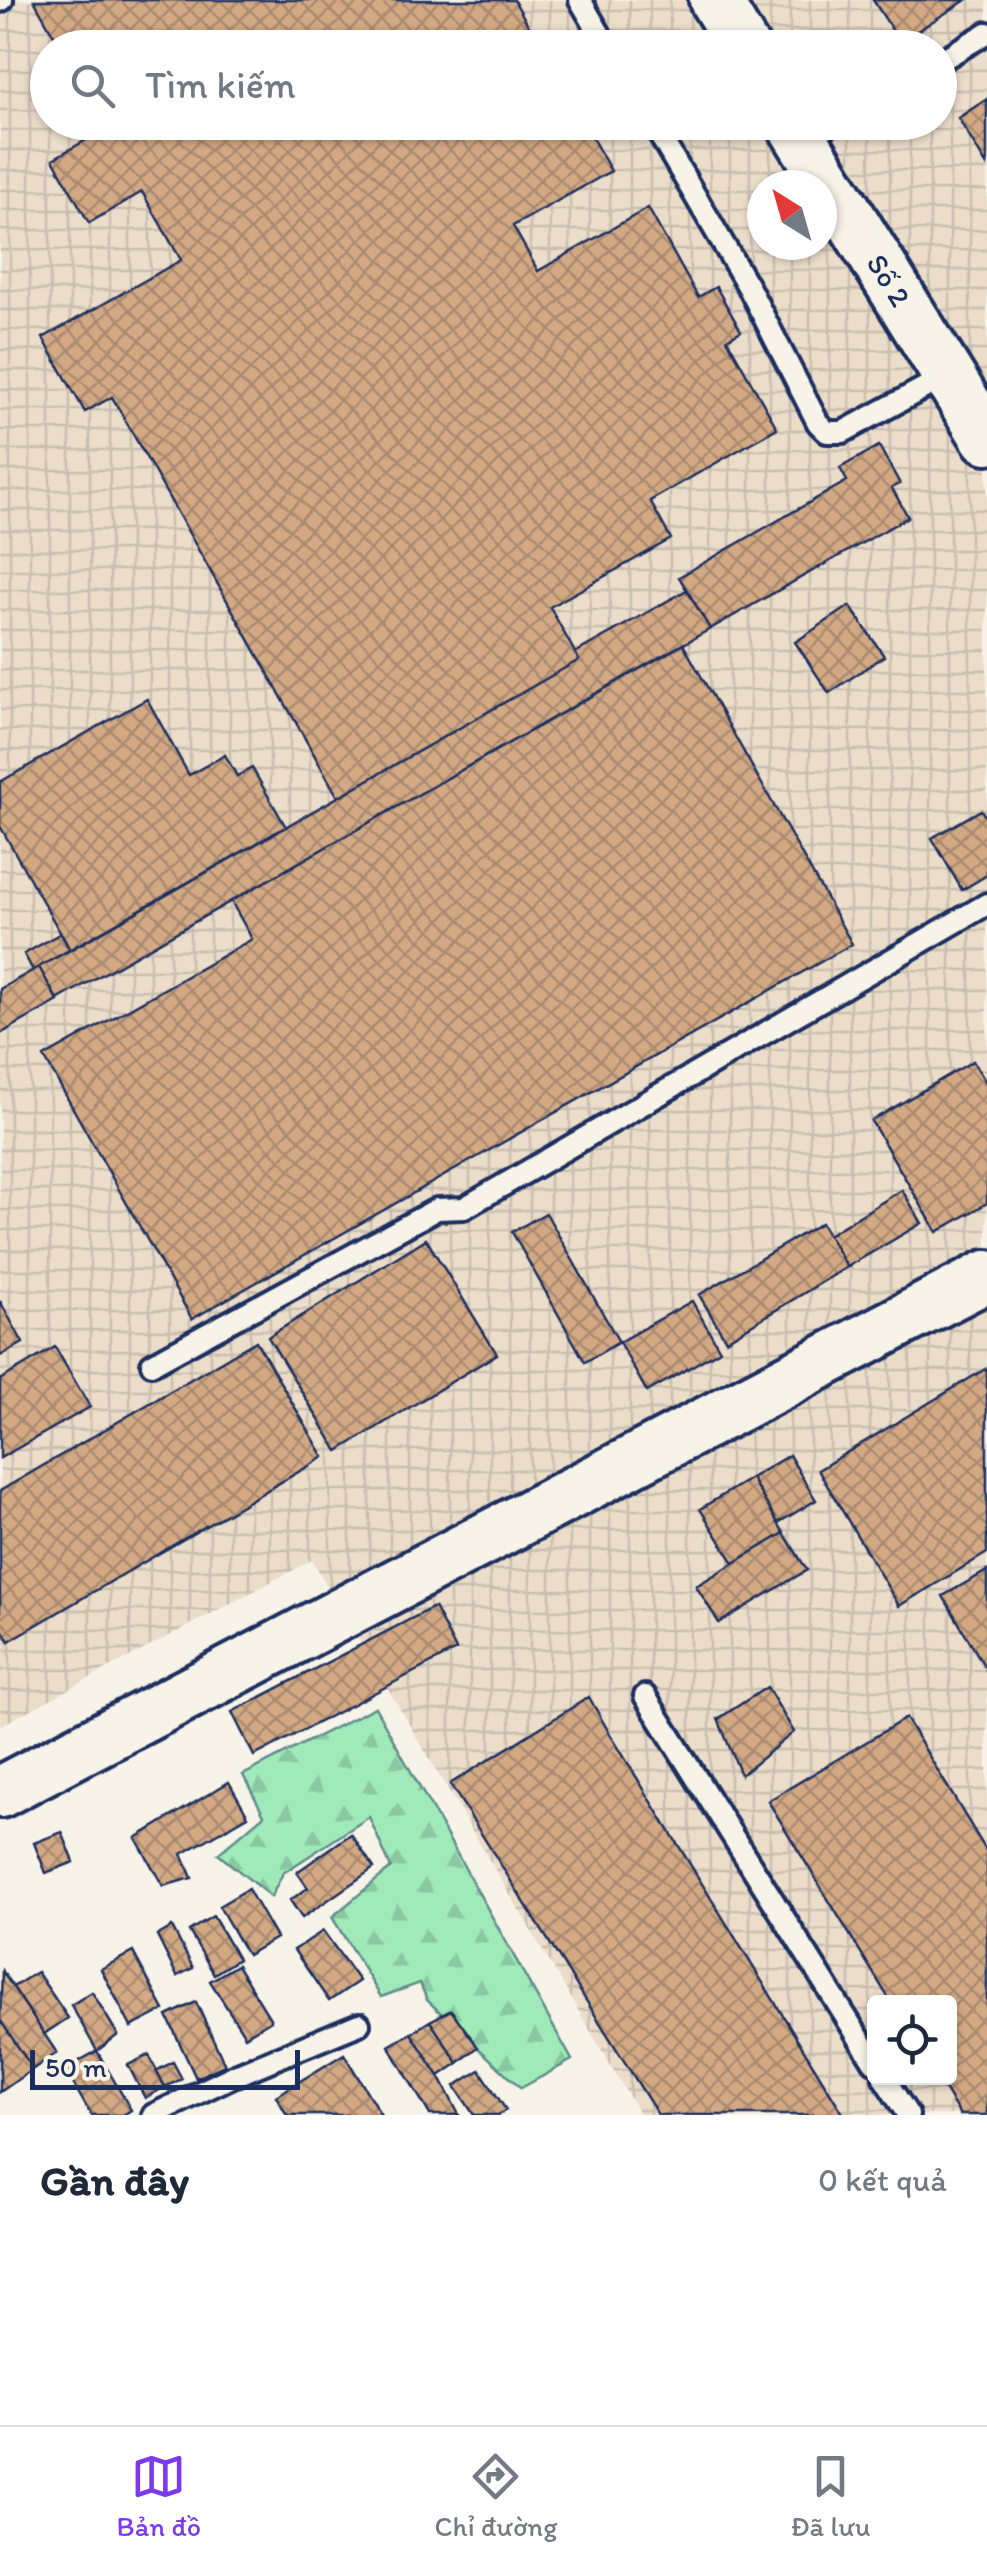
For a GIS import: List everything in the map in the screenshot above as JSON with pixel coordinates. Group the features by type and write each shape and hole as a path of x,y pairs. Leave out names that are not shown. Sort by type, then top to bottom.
{"street":[{"path":"715,0 733,30"},
{"name":"Số 2","path":"816,140 987,438"},
{"path":"0,1792 987,1276"}],"lane":[{"path":"580,0 598,30"},
{"path":"957,51 987,33"},
{"path":"663,140 749,288 818,423 827,432 843,432 948,375"},
{"path":"152,1364 437,1209 464,1208 987,904"},
{"path":"644,1696 867,2051"},
{"path":"154,2115 233,2076 359,2024"},
{"path":"889,2085 908,2115"}],"shaded area":[{"path":"0,0 987,0 987,2115 640,2115 312,1560 0,1726"}],"green space":[{"path":"375,1707 572,2060 521,2088 427,2000 420,1983 381,1997 332,1917 391,1868 369,1817 283,1873 271,1897 218,1854 264,1815 243,1775"}],"building":[{"path":"34,0 514,0 531,30 51,30"},
{"path":"873,0 966,0 919,30 892,30"},
{"path":"987,99 987,166 958,118"},
{"path":"86,140 593,140 611,171 513,226 538,271 648,208 698,297 716,287 741,331 727,339 777,428 650,501 671,539 550,607 579,660 338,797 112,397 85,412 43,338 181,260 142,192 89,223 53,159"},
{"path":"879,446 900,484 892,488 908,517 710,629 679,577 847,481 840,468"},
{"path":"687,590 710,629 57,1000 39,967 579,660 575,653"},
{"path":"850,606 884,656 829,693 795,642"},
{"path":"683,644 852,944 192,1319 44,1057 252,939 231,901"},
{"path":"147,699 189,775 225,755 237,776 252,768 286,827 70,950 0,826 0,782"},
{"path":"981,810 987,819 987,875 962,890 932,838"},
{"path":"61,933 70,950 33,970 24,954"},
{"path":"39,967 58,1001 0,1034 0,989"},
{"path":"973,1061 987,1084 987,1203 937,1232 871,1121"},
{"path":"902,1190 922,1223 847,1267 828,1235"},
{"path":"546,1213 619,1342 585,1362 512,1232"},
{"path":"821,1223 847,1267 726,1340 699,1295"},
{"path":"426,1239 497,1354 338,1451 268,1337"},
{"path":"0,1301 23,1343 0,1356"},
{"path":"692,1301 720,1350 647,1392 619,1342"},
{"path":"256,1341 324,1457 9,1641 0,1626 0,1491"},
{"path":"55,1347 90,1407 0,1458 0,1380"},
{"path":"987,1368 987,1553 899,1606 818,1470"},
{"path":"789,1455 816,1500 778,1523 751,1478"},
{"path":"751,1478 784,1533 734,1563 700,1509"},
{"path":"784,1533 807,1570 719,1623 696,1586"},
{"path":"987,1571 987,1671 943,1596"},
{"path":"434,1607 456,1650 254,1756 232,1712"},
{"path":"767,1687 794,1732 741,1775 718,1719"},
{"path":"589,1697 844,2115 658,2115 450,1784"},
{"path":"906,1718 987,1852 987,2115 960,2115 941,2085 957,2085 957,1995 887,1995 768,1801"},
{"path":"229,1782 248,1816 182,1854 192,1878 163,1886 136,1838"},
{"path":"62,1832 74,1862 46,1873 34,1843"},
{"path":"351,1834 374,1868 302,1918 290,1900 308,1888 297,1872"},
{"path":"248,1889 276,1938 247,1955 219,1906"},
{"path":"213,1916 238,1959 214,1974 189,1931"},
{"path":"172,1927 193,1968 177,1976 157,1936"},
{"path":"323,1931 359,1981 329,2001 294,1950"},
{"path":"133,1952 164,2010 131,2027 101,1969"},
{"path":"237,1965 271,2020 245,2036 210,1981"},
{"path":"2,1971 57,2053 33,2069 0,2020"},
{"path":"37,1972 68,2018 44,2034 13,1987"},
{"path":"92,1992 118,2035 97,2051 71,2005"},
{"path":"196,2002 225,2065 196,2078 167,2016"},
{"path":"451,2010 478,2047 458,2063 430,2021"},
{"path":"0,2020 33,2069 0,2092"},
{"path":"430,2021 458,2063 439,2076 411,2033"},
{"path":"411,2033 459,2115 430,2115 389,2046"},
{"path":"97,2051 131,2110 123,2115 91,2115 65,2069"},
{"path":"344,2054 381,2115 287,2115 276,2096"},
{"path":"149,2055 165,2087 145,2098 128,2065"},
{"path":"173,2062 182,2079 165,2087 156,2071"},
{"path":"480,2070 506,2110 498,2115 474,2115 455,2086"}]}
